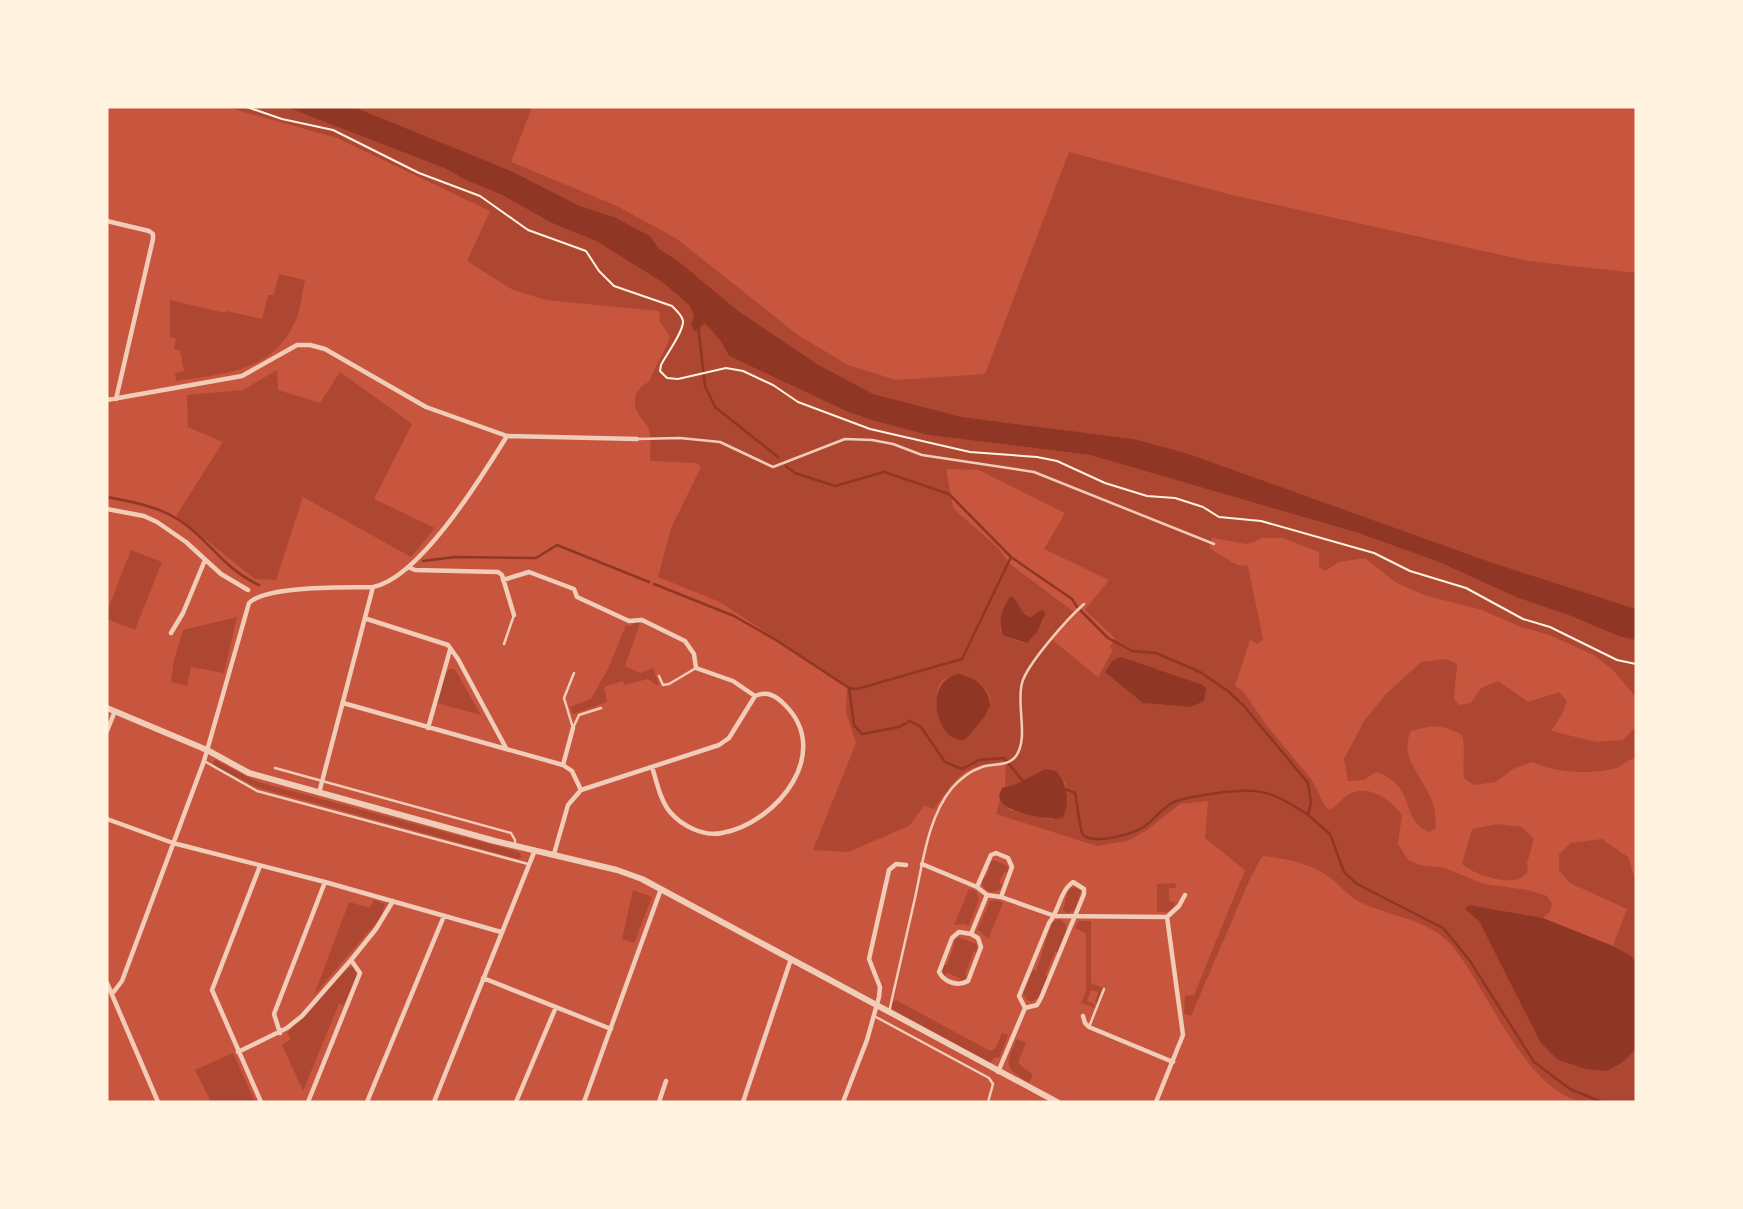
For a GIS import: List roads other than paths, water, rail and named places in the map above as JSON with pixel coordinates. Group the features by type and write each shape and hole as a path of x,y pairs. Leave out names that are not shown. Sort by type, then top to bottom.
{"street":[{"path":"107,221 153,234 116,399"},
{"path":"107,400 242,376 297,345 310,345 325,349 426,407 507,436 637,439"},
{"path":"112,994 122,981 204,761 249,603 259,595 276,591 382,586 410,568 485,472 507,436"},
{"path":"108,512 144,516 157,522 187,542 220,574 248,590"},
{"path":"171,633 183,613 205,560"},
{"path":"410,568 494,572 502,575 514,615"},
{"path":"503,580 529,572 574,589 577,597 629,621 636,618 642,620 685,641 694,654 696,668 733,681 755,696"},
{"path":"319,793 367,619 373,587"},
{"path":"367,619 448,645 506,748"},
{"path":"428,728 450,649"},
{"path":"554,854 568,805 581,790 652,767 719,746 729,738 755,696 762,693 771,694 792,711 801,728 805,746 797,775 785,793 750,823 723,834 692,829 669,811 652,767"},
{"path":"343,703 563,765 572,771 581,790"},
{"path":"107,708 207,750 249,773 515,846 617,870 661,888 1057,1102"},
{"path":"107,731 115,711"},
{"path":"563,765 573,728"},
{"path":"107,820 173,843 325,882 501,932"},
{"path":"434,1102 535,850"},
{"path":"976,887 991,855 1002,855 1008,858 1012,867 1001,897"},
{"path":"843,1102 874,1016 880,987 869,959 889,870 895,864 906,865"},
{"path":"922,864 976,887 987,895 1001,897 1055,916 1167,917 1179,906 1185,895"},
{"path":"260,866 212,990 261,1102"},
{"path":"280,1033 275,1014 325,882"},
{"path":"998,1072 1025,1008 1019,996 1049,923 1055,916 1067,887 1073,882 1084,889 1074,918 1041,998 1037,1005 1025,1008"},
{"path":"584,1102 661,888"},
{"path":"971,934 987,895"},
{"path":"238,1052 280,1033 302,1016 376,929 393,901"},
{"path":"367,1102 444,916"},
{"path":"1156,1102 1183,1035 1167,917"},
{"path":"959,932 971,934 978,938 981,947 968,981 957,984 946,980 939,972 952,938 959,932"},
{"path":"743,1102 791,959"},
{"path":"308,1102 360,973 351,960"},
{"path":"483,978 611,1029"},
{"path":"107,983 158,1102"},
{"path":"516,1102 556,1007"},
{"path":"1083,1016 1089,1027 1173,1062"},
{"path":"659,1102 666,1081"}],"lane":[{"path":"637,439 680,438 720,442 774,467 845,439 873,440 894,444 922,455 1034,472 1214,544"},
{"path":"888,1013 922,864 934,820 943,800 965,775 983,766 1010,762 1016,756 1021,745 1020,700 1027,669 1084,604"},
{"path":"504,644 514,615"},
{"path":"659,677 663,685 668,684 696,668"},
{"path":"573,728 564,698 574,673"},
{"path":"573,728 579,715 601,708"},
{"path":"204,761 257,791 528,864"},
{"path":"275,768 511,833 515,846"},
{"path":"1089,1027 1104,989"},
{"path":"874,1016 989,1079 993,1084 988,1102"}],"waterway":[{"path":"698,325 705,386 715,407 778,457"},
{"path":"786,466 795,473 835,486 884,472 949,494 1011,557 1072,599 1077,607"},
{"path":"107,497 144,505 171,515 190,528 235,570 259,585"},
{"path":"423,561 455,557 536,558 557,545 649,582"},
{"path":"654,584 734,616 849,688 857,689 962,659 1011,557"},
{"path":"1081,611 1108,638 1132,651 1156,653 1200,672 1244,706 1308,783 1311,803 1308,815 1330,834 1344,872 1357,884 1443,928 1470,961 1534,1062 1570,1089 1602,1102"},
{"path":"849,688 854,725 862,734 899,727 910,721 921,727 945,762 962,769 979,760 1004,758 1023,781"},
{"path":"1062,788 1075,793 1083,835 1096,839 1140,829 1178,800 1226,792 1251,791 1273,795 1308,815"}]}
